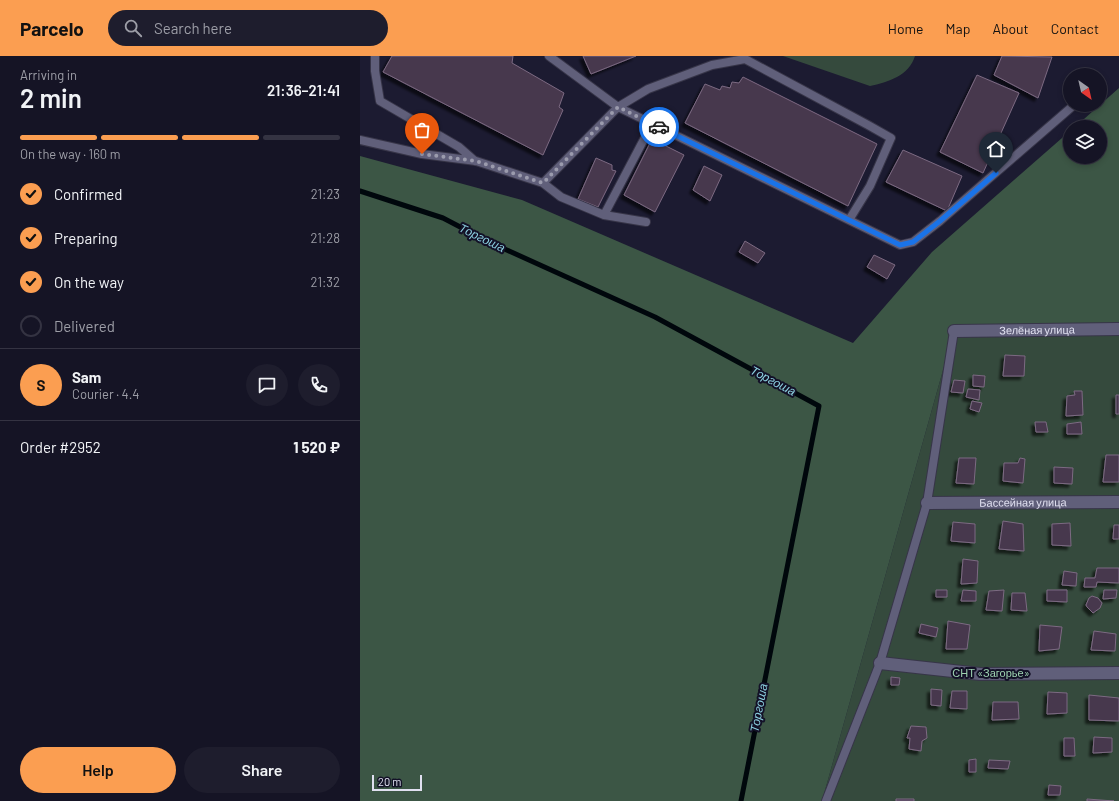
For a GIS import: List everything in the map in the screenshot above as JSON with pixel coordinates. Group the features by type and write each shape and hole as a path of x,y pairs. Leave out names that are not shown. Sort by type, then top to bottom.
{"street":[{"name":"Зелёная улица","path":"954,331 1119,329"},
{"name":"Бассейная улица","path":"927,503 1119,502"},
{"path":"880,663 980,674 1119,673"}],"lane":[{"path":"375,56 375,71 380,102 459,147 476,161"},
{"path":"549,56 618,107 900,245 913,242 940,221 1066,112"},
{"path":"543,183 618,107 648,90 712,65 745,59 868,124 891,138 870,186 849,220"},
{"path":"604,215 652,124"},
{"path":"360,140 422,154 476,161 543,183 561,197 604,215 646,222"},
{"path":"826,801 880,663 927,503 954,331"}],"green space":[{"path":"783,56 915,56 908,69 897,77 870,86"},
{"path":"1119,88 1119,324 954,331 822,801 360,801 360,156 522,200 853,343 932,252 1063,137 1063,164 1107,164 1107,120 1083,120 1092,112 1107,112 1107,99"},
{"name":"СНТ «Загорье»","path":"1119,324 1119,801 822,801 954,331"}],"building":[{"path":"392,56 513,56 512,63 564,93 559,107 563,110 543,155 383,72"},
{"path":"583,56 636,56 591,74"},
{"path":"1002,56 1052,57 1038,98 994,75"},
{"path":"977,75 1019,93 983,173 940,152"},
{"path":"743,77 877,144 848,206 685,123 705,84 720,90 722,86 730,88 732,82 739,83"},
{"path":"652,139 684,155 655,212 624,195"},
{"path":"903,150 962,176 947,211 886,182"},
{"path":"596,158 612,165 612,170 616,171 598,207 578,199"},
{"path":"704,166 722,175 710,201 693,190"},
{"path":"745,241 765,253 758,263 739,252"},
{"path":"874,255 895,265 887,279 867,267"},
{"path":"1005,355 1025,356 1024,376 1003,376"},
{"path":"973,375 985,376 984,387 973,386"},
{"path":"954,380 965,381 963,393 951,392"},
{"path":"968,389 980,390 979,400 966,397"},
{"path":"1074,391 1082,391 1083,415 1066,416 1067,396 1075,395"},
{"path":"1116,395 1119,395 1119,414 1116,414"},
{"path":"972,401 982,403 979,412 970,409"},
{"path":"1035,422 1046,422 1048,432 1036,432"},
{"path":"1081,422 1082,434 1067,434 1067,424"},
{"path":"1106,455 1119,455 1119,482 1103,482"},
{"path":"959,458 976,458 974,484 956,483"},
{"path":"1020,458 1025,459 1023,483 1003,481 1004,463 1018,463"},
{"path":"1054,467 1073,468 1072,484 1054,483"},
{"path":"1003,521 1023,524 1024,551 999,549"},
{"path":"953,522 975,524 975,543 951,541"},
{"path":"1070,523 1071,546 1052,545 1052,524"},
{"path":"1114,525 1119,525 1119,539 1113,539"},
{"path":"963,559 978,561 977,583 961,584"},
{"path":"1097,568 1119,568 1119,583 1097,582 1096,587 1084,587 1085,578 1095,578"},
{"path":"1064,571 1077,573 1076,586 1062,585"},
{"path":"936,590 947,590 947,597 936,597"},
{"path":"963,590 976,591 976,601 961,601"},
{"path":"1004,590 1002,611 986,610 989,591"},
{"path":"1047,590 1067,590 1067,602 1047,601"},
{"path":"1104,590 1117,590 1116,598 1103,599"},
{"path":"1012,593 1025,593 1027,611 1011,610"},
{"path":"1092,596 1098,598 1102,603 1100,608 1093,613 1086,605 1089,598"},
{"path":"948,621 970,625 967,649 946,649"},
{"path":"921,624 938,628 936,637 919,633"},
{"path":"1040,625 1062,627 1059,649 1039,651"},
{"path":"1094,631 1116,634 1115,651 1091,650"},
{"path":"891,677 900,678 899,685 891,685"},
{"path":"931,689 942,690 941,706 931,705"},
{"path":"952,691 967,691 967,709 950,708"},
{"path":"1048,692 1067,693 1067,713 1047,714"},
{"path":"1089,695 1119,698 1119,721 1089,720"},
{"path":"993,702 1018,702 1019,719 992,720"},
{"path":"911,726 926,727 927,738 922,741 921,751 909,749 910,738 907,738"},
{"path":"1094,737 1112,738 1112,752 1093,753"},
{"path":"1064,738 1074,738 1075,756 1064,756"},
{"path":"976,759 976,772 969,772 969,760"},
{"path":"989,760 1010,761 1008,769 988,768"},
{"path":"1049,785 1061,786 1060,795 1048,795"},
{"path":"896,799 914,799 914,801 896,801"},
{"path":"1087,799 1114,801 1087,801"}],"waterway":[{"name":"Торгоша","path":"360,191 443,218 487,241 655,317 819,406 741,801"}],"way so far":[{"path":"422,154 476,161 543,183 618,107 659,127"}],"route":[{"path":"659,127 900,245 913,242 996,173"}]}
